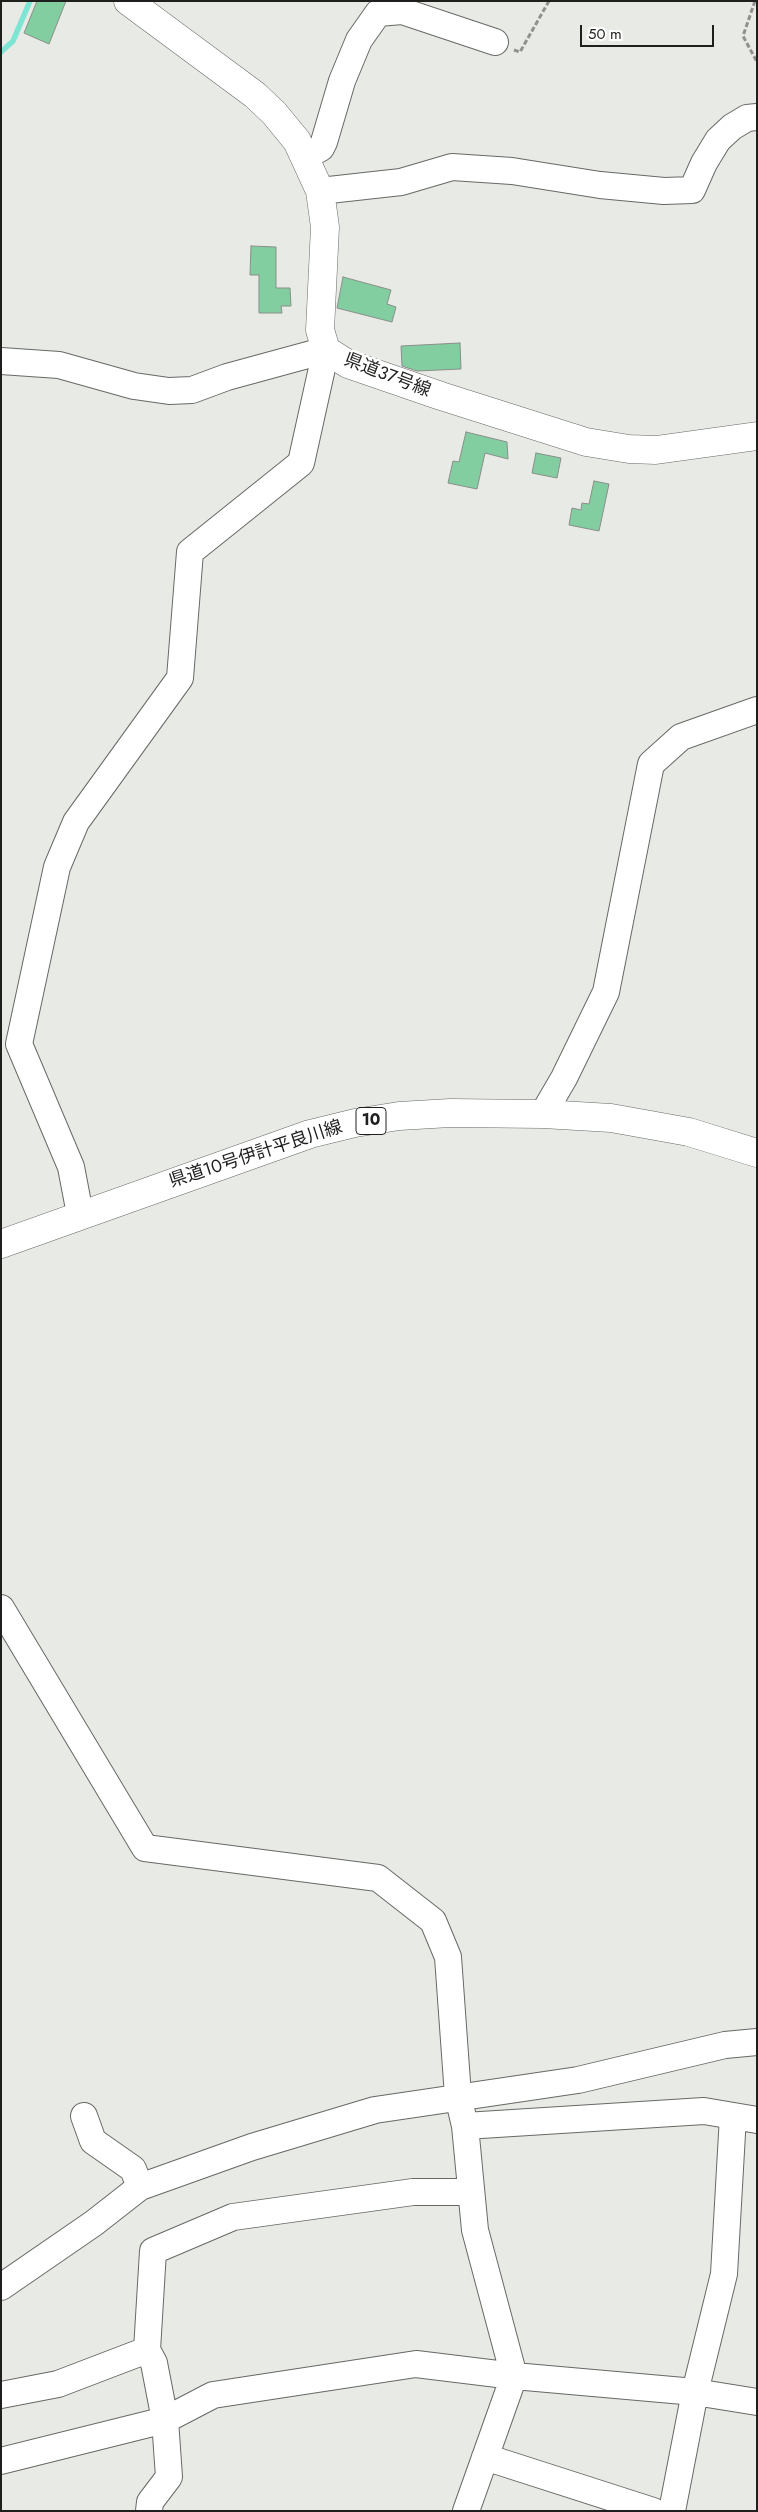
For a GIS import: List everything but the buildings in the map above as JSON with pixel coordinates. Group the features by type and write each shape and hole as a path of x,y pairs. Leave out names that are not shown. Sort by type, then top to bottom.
{"main road":[{"name":"県道37号線","path":"128,1 255,95 287,127 306,156 320,191 326,227 320,330 326,350 348,364 586,442 629,449 656,450 757,436"},
{"name":"県道10号伊計平良川線","path":"1,1244 261,1149 355,1123 399,1116 543,1114 611,1118 689,1132 757,1153"}],"street":[{"path":"306,156 321,148 342,81 359,40 378,13 402,11 495,42"},
{"path":"320,191 401,182 452,167 512,171 600,185 664,191 692,190 704,163 718,140 732,127 747,118 757,117"},
{"path":"1,361 59,365 134,386 169,391 192,390 227,377 298,360 326,350"},
{"path":"80,1214 71,1167 19,1044 57,867 76,822 180,678 190,552 301,463 326,350"},
{"path":"543,1114 564,1078 606,992 651,764 681,737 757,710"},
{"path":"1,1608 145,1848 378,1878 433,1921 448,1957 458,2096 465,2126 475,2230 514,2376 466,2511"},
{"path":"1,2287 94,2223 140,2187 252,2147 375,2110 458,2096 578,2080 726,2045 757,2042"},
{"path":"465,2126 704,2111 745,2118 724,2274 696,2392 672,2511"},
{"path":"84,2116 93,2141 133,2169 140,2187"},
{"path":"149,2511 150,2502 169,2477 166,2420 154,2363 148,2350 153,2251 233,2217 413,2192 471,2192"},
{"path":"1,2395 58,2384 148,2350"},
{"path":"1,2461 166,2420 213,2395 416,2364 514,2376 696,2392 757,2402"},
{"path":"485,2457 653,2511"}],"path":[{"path":"495,42 520,52 549,1"},
{"path":"755,1 743,36 757,62"}],"waterway":[{"path":"1,52 13,41 30,1"}]}
